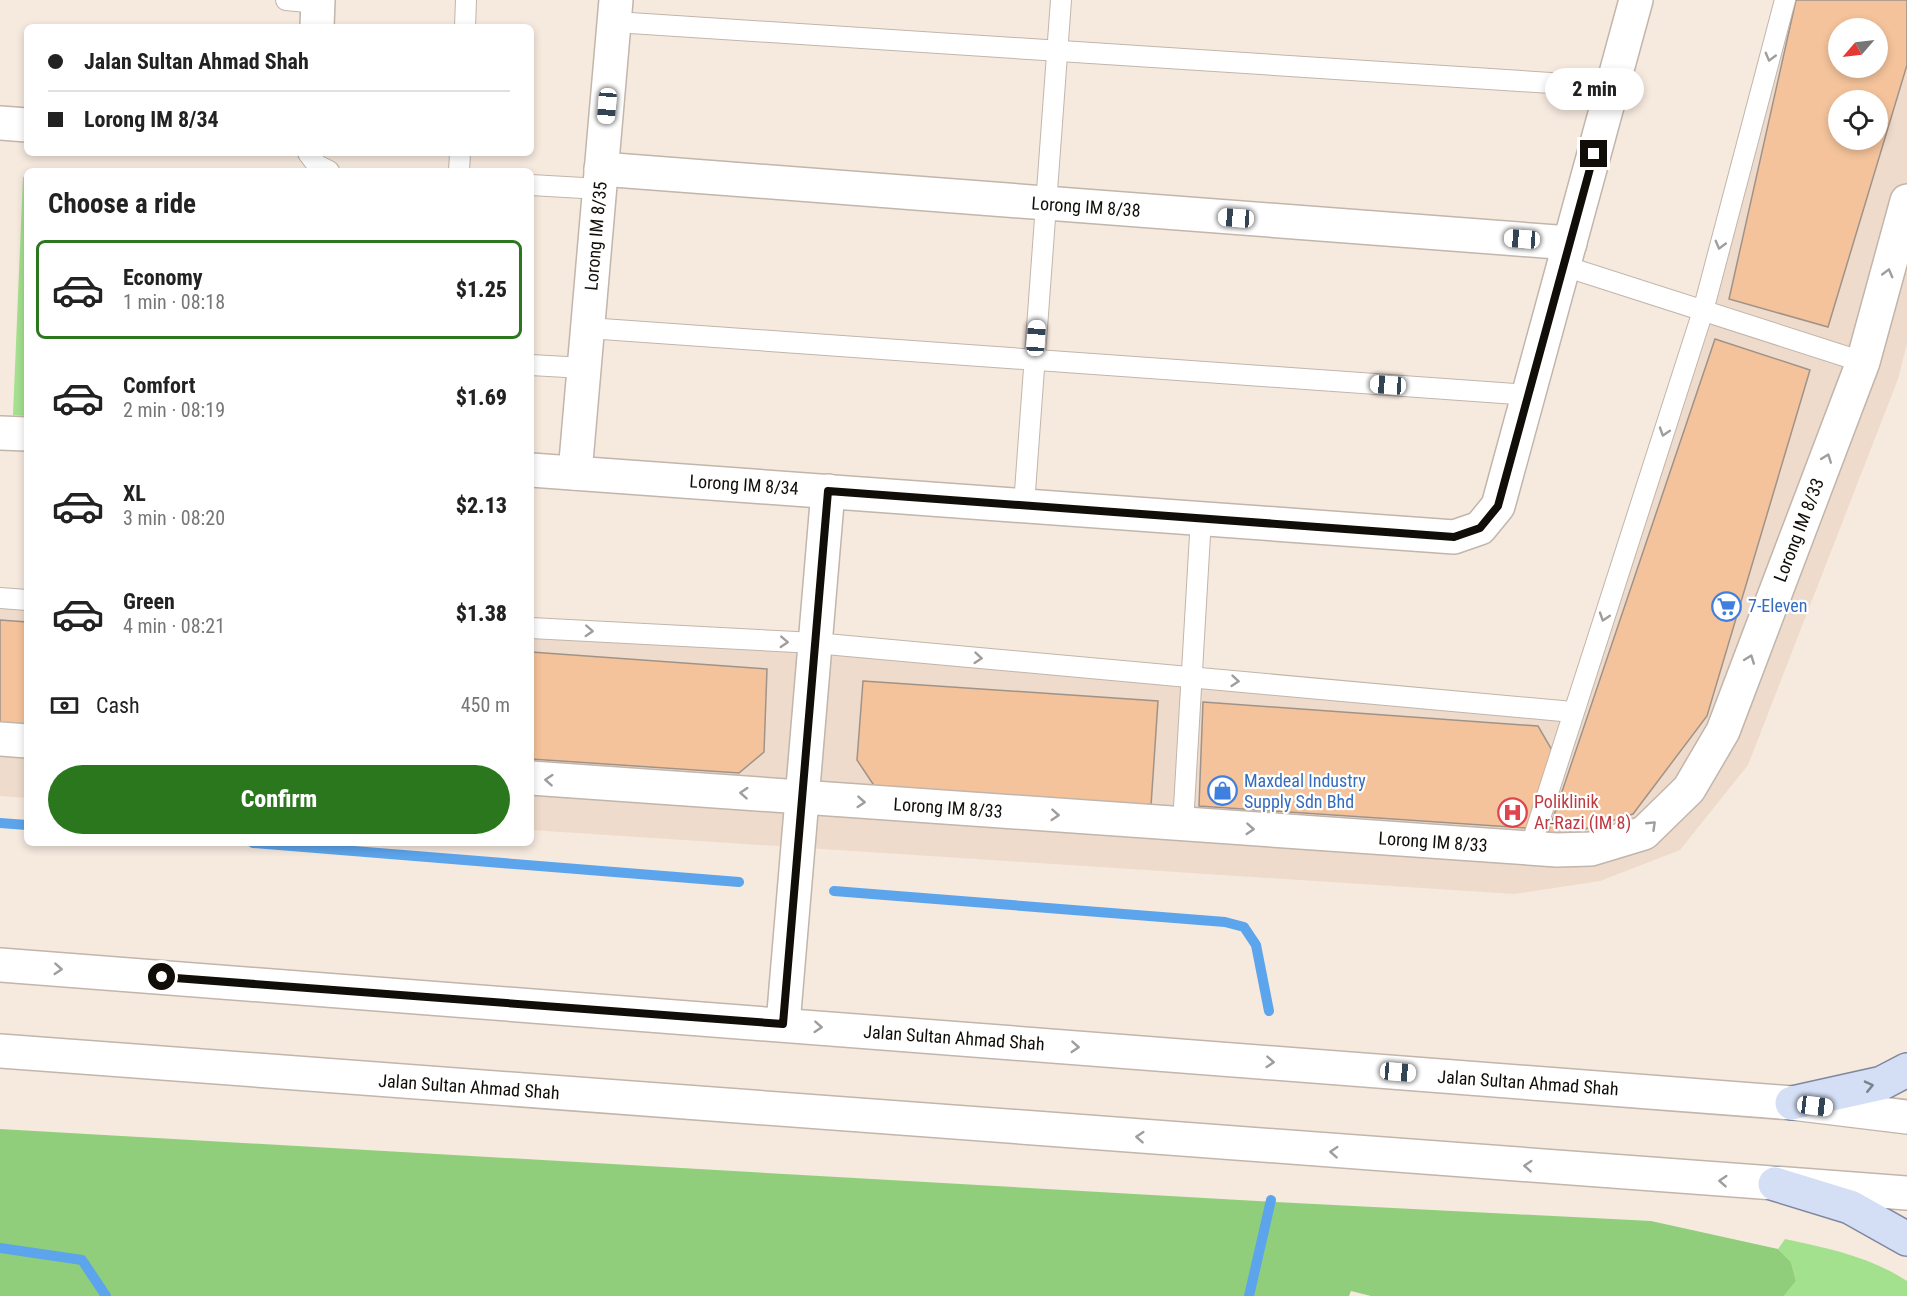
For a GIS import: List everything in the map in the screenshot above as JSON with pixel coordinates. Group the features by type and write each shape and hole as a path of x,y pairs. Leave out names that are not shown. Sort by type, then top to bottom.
{"main road":[{"path":"1792,1103 1882,1083 1907,1070"},
{"path":"1775,1184 1850,1207 1907,1239"}],"street":[{"name":"Lorong IM 8/34","path":"534,470 1454,537 1480,528 1498,506 1636,0"},
{"name":"Lorong IM 8/35","path":"575,473 615,11"},
{"path":"0,123 24,125"},
{"name":"Lorong IM 8/38","path":"601,179 1046,204 1567,255"},
{"name":"Lorong IM 8/33","path":"534,778 1530,849 1591,849 1644,832 1689,789 1723,730 1863,363 1907,201"},
{"path":"0,433 24,434"},
{"path":"783,1024 828,491"},
{"path":"0,739 24,741"},
{"name":"Jalan Sultan Ahmad Shah","path":"0,965 1792,1103 1907,1117"},
{"name":"Jalan Sultan Ahmad Shah","path":"0,1051 1907,1193"}],"lane":[{"path":"286,0 318,10"},
{"path":"465,24 466,0"},
{"path":"1024,505 1062,0"},
{"path":"1530,849 1703,311 1785,0"},
{"path":"615,11 1058,50 1612,87"},
{"path":"310,156 317,165 323,168"},
{"path":"534,185 601,179"},
{"path":"1567,255 1703,311 1863,363"},
{"path":"588,328 1529,395"},
{"path":"534,364 584,368"},
{"path":"1183,824 1201,518"},
{"path":"0,598 24,600"},
{"path":"534,628 815,644 1573,712"}],"shaded area":[{"path":"1778,0 1907,0 1907,343 1898,379 1748,765 1680,850 1600,881 1514,894 534,830 534,633 1578,702 1714,272"},
{"path":"0,598 24,600 24,798 0,796"}],"green space":[{"path":"23,177 24,177 24,416 13,415"},
{"path":"0,1129 1257,1201 1651,1221 1778,1249 1791,1262 1796,1281 1784,1296 1371,1296 1351,1291 1349,1296 0,1296"},
{"path":"1785,1239 1833,1250 1879,1266 1907,1281 1907,1296 1784,1296 1796,1281 1791,1262 1778,1249"}],"building":[{"path":"1796,0 1907,0 1907,65 1888,128 1888,90 1828,90 1828,150 1881,150 1828,327 1729,299"},
{"path":"1715,339 1810,370 1707,716 1633,814 1563,836 1548,833"},
{"path":"0,620 24,622 24,730 0,728"},
{"path":"534,652 767,669 764,752 739,773 534,759"},
{"path":"863,681 1158,701 1151,806 875,787 857,760"},
{"path":"1203,702 1538,726 1552,750 1527,828 1199,806"}],"waterway":[{"path":"0,823 24,825"},
{"path":"290,846 739,882"},
{"path":"834,891 1225,922 1244,927 1256,945 1269,1011"},
{"path":"1249,1296 1271,1200"},
{"path":"0,1248 82,1260 106,1296"}],"place":[{"name":"7-Eleven","path":"1727,606"},
{"name":"Maxdeal Industry Supply Sdn Bhd","path":"1223,791"},
{"name":"Poliklinik Ar-Razi (IM 8)","path":"1513,812"}],"route":[{"path":"162,977 783,1024 828,491 1454,537 1480,528 1498,506 1594,154"}]}
